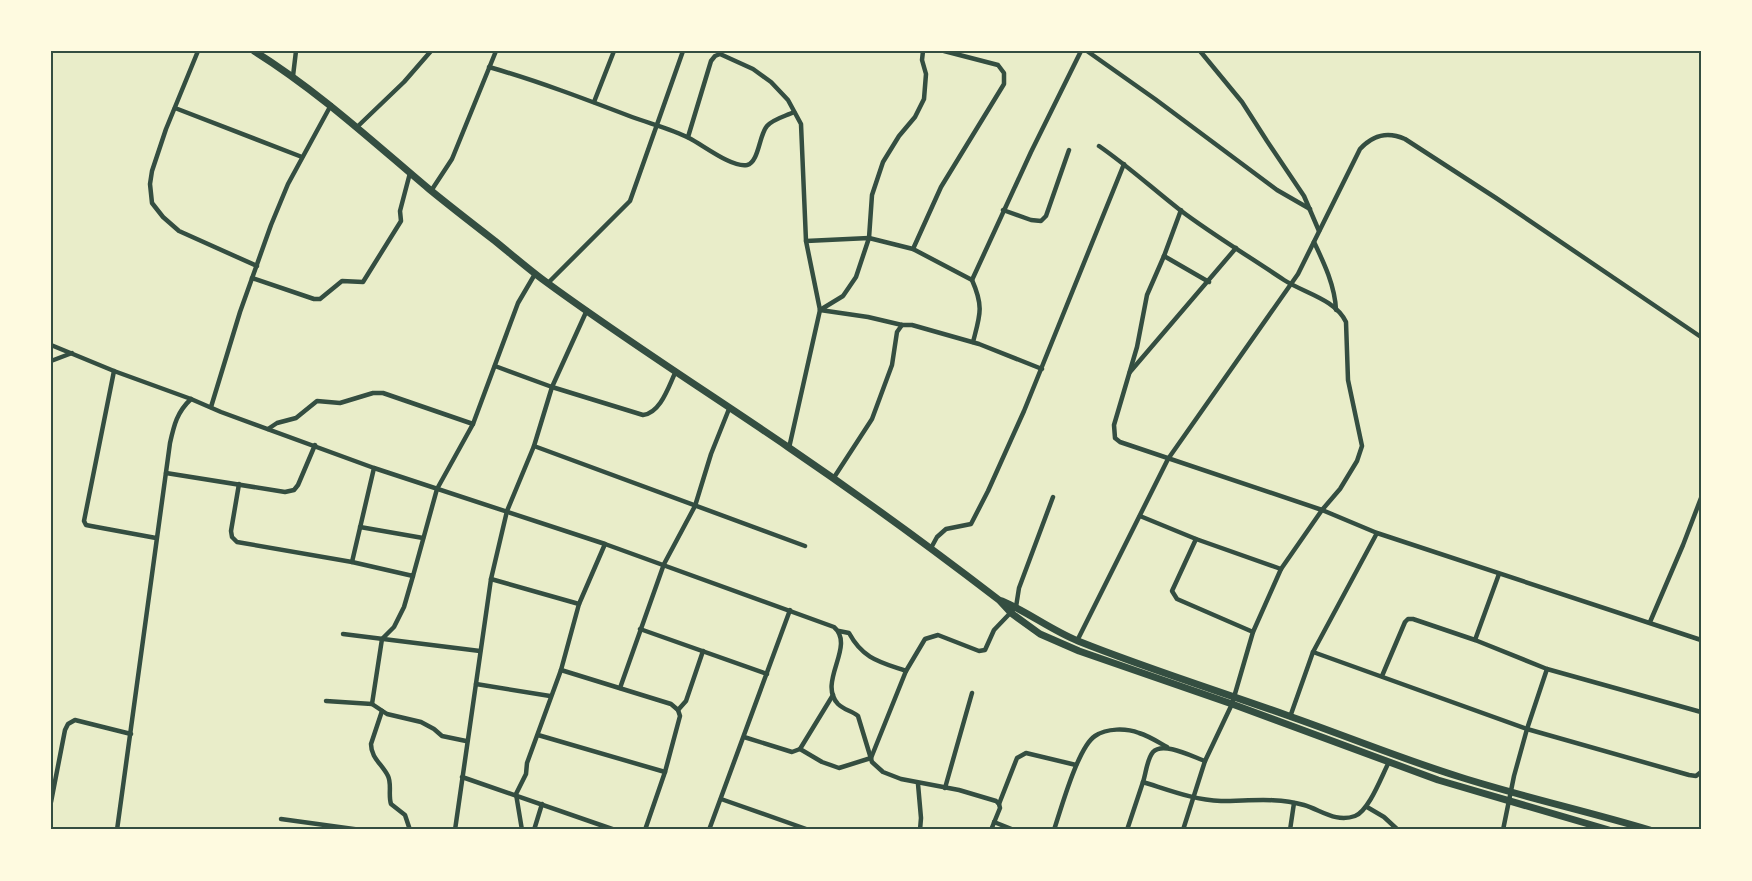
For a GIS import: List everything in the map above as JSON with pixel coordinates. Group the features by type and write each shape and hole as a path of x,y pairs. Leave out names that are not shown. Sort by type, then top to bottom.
{"main road":[{"path":"254,51 331,105 431,191 535,274 627,340 676,371 833,479 931,548 1014,610 1077,641 1438,780 1650,830"},
{"path":"1014,610 1040,634 1079,651 1233,701 1290,717 1510,797 1608,830"},
{"path":"1040,634 1045,626"}],"street":[{"path":"198,51 166,129 152,171 150,184 152,203 163,217 179,231 256,266"},
{"path":"292,76 296,51"},
{"path":"356,128 404,82 432,51"},
{"path":"431,191 452,159 496,51"},
{"path":"594,102 614,51"},
{"path":"548,283 630,201 683,51"},
{"path":"913,249 942,187 1004,84 1004,73 998,65 944,51"},
{"path":"972,280 1081,51"},
{"path":"1087,51 1277,190 1310,209"},
{"path":"1200,51 1242,102 1304,196 1319,231"},
{"path":"820,310 843,296 856,277 869,238 872,195 883,162 899,136 915,117 924,99 926,74 922,60 923,52"},
{"path":"688,137 711,61 720,54 753,69 771,82 788,100 801,124 806,241 820,310 788,448"},
{"path":"489,67 542,83 688,137 733,163 744,165 750,164 754,159 767,126 771,122 794,112"},
{"path":"212,407 240,312 271,225 288,184 331,105"},
{"path":"175,108 302,157"},
{"path":"1077,641 1168,459 1298,274 1360,149 1367,141 1377,136 1396,135 1404,139 1496,198 1701,337"},
{"path":"1099,146 1181,210 1290,284 1310,292 1342,314 1346,322 1348,380 1362,446 1357,461 1340,489 1322,510 1281,569 1254,632 1233,701 1205,761 1183,830"},
{"path":"1004,210 1031,220 1041,221 1046,216 1069,150"},
{"path":"931,548 937,537 946,529 970,524 988,491 1042,369 1124,164"},
{"path":"252,278 314,299 320,299 342,280 363,282 401,220 400,211 410,173"},
{"path":"1181,210 1147,295 1136,346 1114,425 1115,438 1120,442 1168,459 1322,510 1377,533 1701,640"},
{"path":"806,241 869,238 913,249 972,280 981,311 973,342"},
{"path":"1314,242 1328,273 1336,310"},
{"path":"1128,375 1236,248"},
{"path":"1164,256 1209,282"},
{"path":"372,704 382,639 394,627 404,607 437,489 473,424 518,303 535,274"},
{"path":"455,830 466,741 491,579 507,511 534,446 552,387 587,310"},
{"path":"820,310 912,325 973,342 1042,369"},
{"path":"833,479 872,419 892,365 897,332 902,324"},
{"path":"51,345 114,371 374,468 664,564 790,610 834,627 839,631 849,633 855,645 871,659 906,671"},
{"path":"51,361 72,353"},
{"path":"495,366 552,387 643,415 650,414 660,402 676,371"},
{"path":"114,371 84,521 86,525 156,538"},
{"path":"268,429 277,422 296,418 317,401 340,403 373,393 383,393 473,424"},
{"path":"117,830 156,538 174,421 181,409 192,399"},
{"path":"620,688 664,564 694,506 711,454 729,409"},
{"path":"166,473 286,492 294,490 298,484 314,445"},
{"path":"534,446 805,546"},
{"path":"352,562 374,468"},
{"path":"239,484 231,531 232,537 237,542 352,562 413,576"},
{"path":"871,758 906,671 925,639 938,635 980,651 985,650 994,630 1014,610 1019,588 1053,497"},
{"path":"1650,622 1683,546 1701,498"},
{"path":"1140,516 1196,540 1281,569"},
{"path":"360,527 423,538"},
{"path":"1290,717 1313,652 1377,533"},
{"path":"1196,540 1172,591 1174,595 1177,599 1254,632"},
{"path":"522,830 516,794 526,774 527,763 561,670 579,604 605,544"},
{"path":"1475,640 1500,574"},
{"path":"491,579 579,604"},
{"path":"709,830 790,610"},
{"path":"1382,676 1408,619 1475,640 1547,669 1701,712"},
{"path":"640,629 767,674"},
{"path":"839,631 842,639 832,679 833,695 838,703 858,716 872,762 883,772 900,779 945,788 996,801 999,804"},
{"path":"343,634 480,651"},
{"path":"678,710 686,701 703,651"},
{"path":"1313,652 1527,729 1690,775 1696,776 1701,772"},
{"path":"1503,830 1527,729 1547,669"},
{"path":"561,670 671,704 678,710 680,716 645,830"},
{"path":"476,684 550,696"},
{"path":"945,788 972,693"},
{"path":"744,737 792,752 800,749 833,695"},
{"path":"326,701 376,705 382,711 392,716 427,724 442,736 466,741"},
{"path":"382,711 371,744 371,750 374,757 389,776 391,804 406,815 410,830"},
{"path":"51,802 68,724 74,720 131,734"},
{"path":"1054,830 1076,765 1093,737 1105,730 1118,729 1139,733 1167,747 1205,761"},
{"path":"538,735 664,772"},
{"path":"1127,830 1150,757 1158,748 1167,747"},
{"path":"800,749 822,762 839,768 871,758"},
{"path":"991,830 1017,758 1026,753 1076,765"},
{"path":"1143,782 1193,797 1220,801 1274,799 1306,805 1326,815 1341,818 1356,816 1367,807 1389,762"},
{"path":"462,777 516,794 615,830"},
{"path":"918,784 920,830"},
{"path":"721,799 809,830"},
{"path":"1290,830 1294,803"},
{"path":"534,830 542,804"},
{"path":"1367,807 1384,817 1398,830"},
{"path":"281,819 361,830"},
{"path":"994,822 1014,830"}]}
